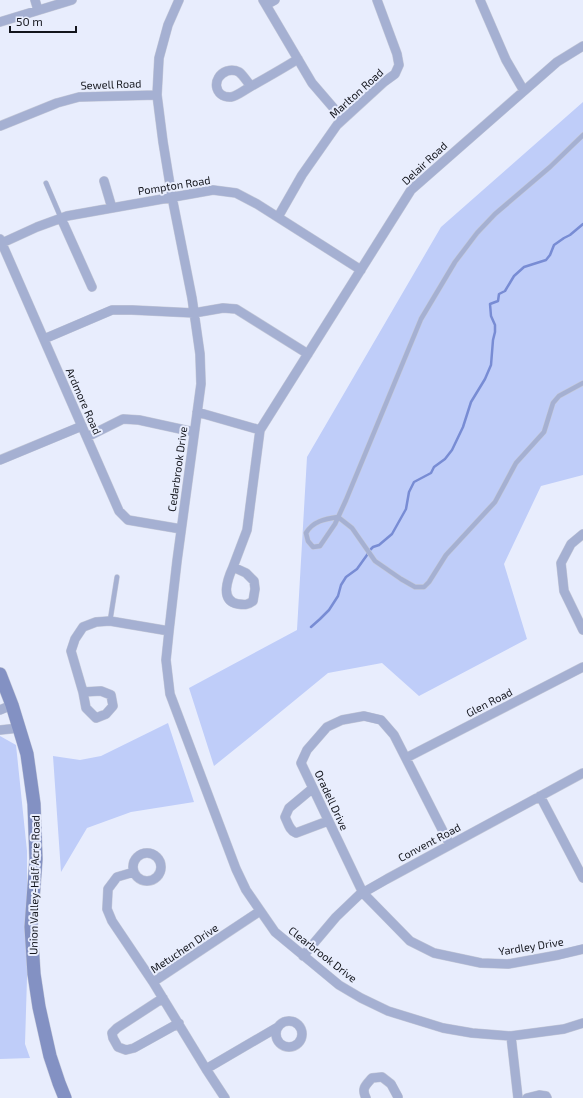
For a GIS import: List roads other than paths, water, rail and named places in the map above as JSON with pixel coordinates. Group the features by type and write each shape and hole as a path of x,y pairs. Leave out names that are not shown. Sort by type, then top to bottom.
{"street":[{"path":"35,0 38,10"},
{"path":"0,22 72,0"},
{"path":"172,197 157,95 159,58 168,25 179,0"},
{"path":"275,0 264,2 312,82 343,119"},
{"name":"Marlton Road","path":"278,217 302,175 337,125 384,82 395,74 399,65 397,54 377,0"},
{"path":"480,0 506,60 524,91"},
{"name":"Delair Road","path":"260,430 411,190 558,62 583,46"},
{"path":"251,86 298,59"},
{"name":"Sewell Road","path":"0,126 57,103 79,97 157,95"},
{"path":"104,181 112,208"},
{"name":"Pompton Road","path":"1,242 67,216 213,190 236,193 257,204 361,270"},
{"name":"Cedarbrook Drive","path":"172,197 194,313 200,354 200,384 197,412 181,529 166,660 170,694 188,741"},
{"path":"61,218 92,287"},
{"name":"Ardmore Road","path":"1,242 119,511 128,520 181,529"},
{"path":"44,339 112,310 194,313 223,308 236,308 308,354"},
{"path":"197,412 260,430 247,530 233,567"},
{"path":"87,437 123,419 139,420 194,432"},
{"path":"0,460 82,426"},
{"path":"583,534 571,544 561,563 564,591 583,630"},
{"path":"83,692 71,651 75,639 83,627 96,622 110,622 169,631"},
{"name":"Glen Road","path":"406,758 583,667"},
{"name":"Union Valley-Half Acre Road","path":"0,674 6,708 18,728 27,754 34,804 36,859 31,928 34,974 39,1007 50,1056 65,1098"},
{"name":"Oradell Drive","path":"363,894 301,763 307,750 327,727 342,720 364,716 381,720 394,735 450,845"},
{"path":"0,730 18,728"},
{"name":"Clearbrook Drive","path":"188,741 236,869 246,890 275,932 339,985 388,1011 443,1028 472,1033 511,1036 564,1029 583,1023"},
{"name":"Convent Road","path":"303,956 336,917 363,894 387,879 583,773"},
{"path":"313,788 289,808 285,817 288,825 292,831 296,833 328,820"},
{"path":"540,796 583,878"},
{"path":"134,872 117,877 108,889 107,909 112,921 153,982"},
{"name":"Yardley Drive","path":"363,894 410,941 434,953 481,963 508,964 583,949"},
{"name":"Metuchen Drive","path":"225,1098 153,982 260,911"},
{"path":"163,998 112,1032 113,1038 118,1047 126,1050 134,1048 179,1023"},
{"path":"206,1069 278,1027"},
{"path":"511,1036 518,1098"},
{"path":"366,1098 364,1092 365,1086 372,1078 382,1077 390,1084 398,1098"},
{"path":"527,1098 539,1096 546,1096 548,1098"}],"lane":[{"path":"338,517 321,521 310,527 306,533 308,541 313,547 320,546 335,524 346,500 422,319 455,262 477,233 495,214 550,167 583,135"},
{"path":"46,183 61,218"},
{"path":"338,517 352,528 375,562 415,587 424,587 429,582 446,555 495,502 516,463 544,432 553,402 559,396 583,383"},
{"path":"110,622 117,577"}],"waterway":[{"path":"311,627 329,610 338,596 341,585 346,577 357,569 373,547 379,545 392,534 406,509 409,492 414,482 431,473 434,467 445,459 452,450 463,427 471,402 485,379 491,365 495,325 491,316 490,304 498,301 499,294 505,291 514,276 524,267 546,260 554,245 570,235 583,224"}]}
